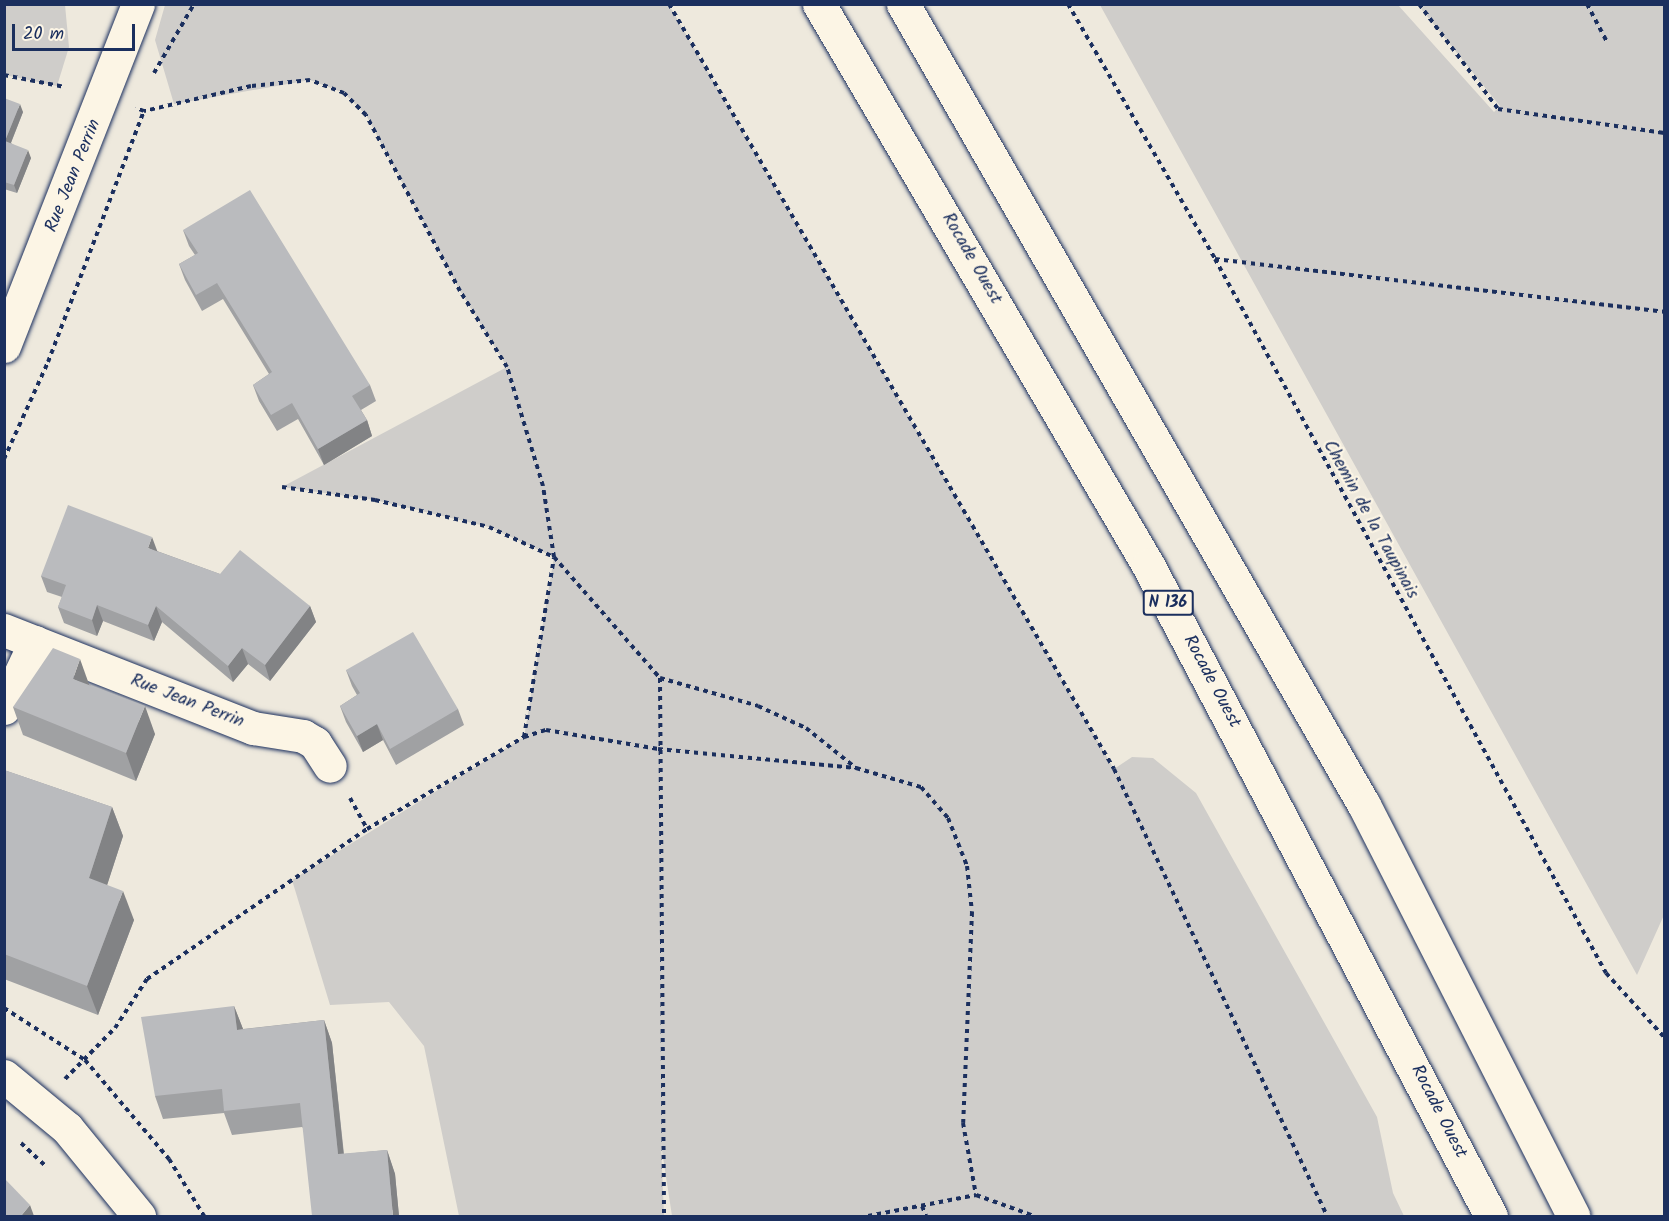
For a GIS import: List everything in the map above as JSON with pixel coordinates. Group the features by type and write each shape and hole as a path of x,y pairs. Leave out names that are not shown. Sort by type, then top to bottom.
{"main road":[{"name":"Rue Jean Perrin","path":"4,346 138,4"},
{"name":"Rocade Ouest","path":"819,4 1148,566 1491,1216"},
{"path":"903,4 1365,805 1573,1216"},
{"name":"Rue Jean Perrin","path":"4,630 254,728 303,736 315,743 330,766"},
{"path":"4,708 34,642"},
{"path":"4,1076 40,1103 90,1152 139,1216"}],"path":[{"path":"152,76 194,4"},
{"path":"669,4 1082,710 1327,1216"},
{"name":"Chemin de la Taupinais","path":"1068,4 1215,259 1605,973 1665,1037"},
{"path":"1419,4 1498,109 1665,133"},
{"path":"1587,4 1607,42"},
{"path":"4,75 73,89"},
{"path":"4,459 52,352 144,111 251,86 310,80 344,93 366,115 460,291 507,367 543,486 554,557 524,737"},
{"path":"131,106 138,96"},
{"path":"1215,259 1665,312"},
{"path":"282,487 375,500 489,527 554,557 660,678 758,706 806,728 856,768"},
{"path":"660,678 658,749 664,1216"},
{"path":"40,1103 115,1028 147,979 367,829 524,737 546,730 658,749 856,768 921,787 948,818 967,867 972,912 963,1122 976,1195"},
{"path":"4,1008 85,1060 169,1159 204,1216"},
{"path":"868,1216 976,1195 1034,1216"},
{"path":"922,1206 926,1216"}],"shaded area":[{"path":"4,5 65,5 69,47 57,86 5,75"},
{"path":"165,5 669,5 1114,769 1132,757 1153,758 1196,793 1377,1117 1393,1193 1404,1216 672,1216 661,1144 664,1216 459,1216 424,1046 389,1002 330,1005 292,880 524,737 554,557 489,527 375,500 282,487 507,367 460,291 366,115 344,93 310,80 174,104 155,40"},
{"path":"1100,5 1398,5 1494,112 1500,106 1418,5 1664,5 1664,915 1637,975"}],"building":[{"path":"4,98 20,104 5,141 28,150 14,185 4,182"},
{"path":"250,190 370,385 352,396 367,420 318,449 292,403 271,415 253,385 272,372 217,283 196,295 179,264 198,253 183,230"},
{"path":"68,505 152,537 148,548 220,574 240,550 310,606 265,665 242,648 228,666 156,606 148,625 97,605 92,620 58,607 66,585 41,576"},
{"path":"413,632 458,709 390,749 377,724 357,736 340,706 360,693 346,670"},
{"path":"53,648 80,659 73,679 145,706 126,753 13,707"},
{"path":"4,770 112,807 89,878 123,891 87,986 4,954"},
{"path":"234,1006 237,1030 324,1020 338,1154 387,1150 393,1216 312,1216 300,1103 224,1111 222,1089 155,1096 141,1017"},
{"path":"4,1178 30,1205 21,1216 4,1216"}]}
